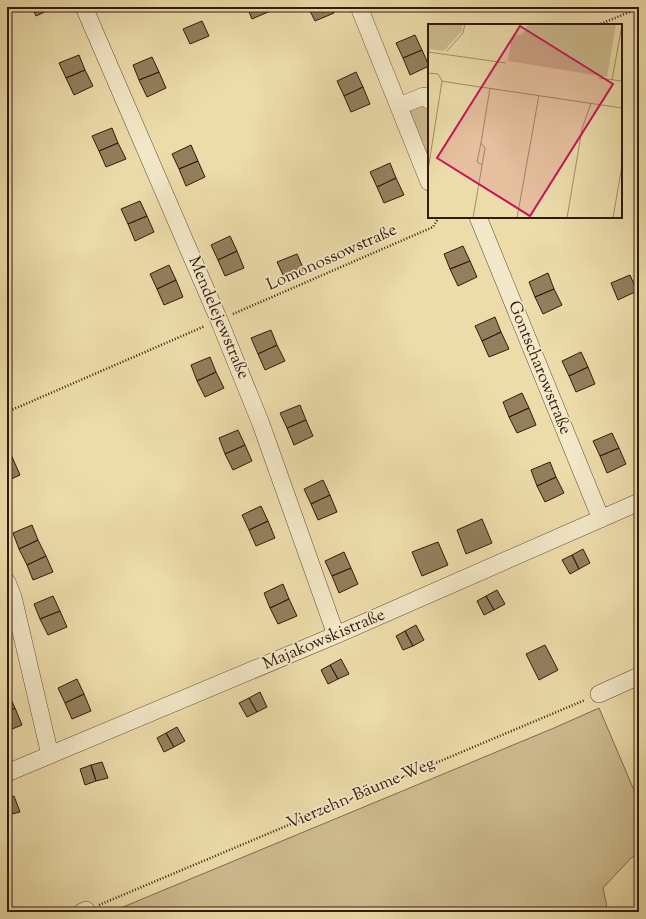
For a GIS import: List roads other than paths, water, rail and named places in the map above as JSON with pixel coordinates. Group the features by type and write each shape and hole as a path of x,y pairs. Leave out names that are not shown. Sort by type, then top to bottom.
{"street":[{"name":"Mendelejewstraße","path":"84,7 222,327 261,424 336,635"},
{"path":"359,7 428,179"},
{"path":"399,106 424,96 428,99"},
{"name":"Gontscharowstraße","path":"478,218 601,519"},
{"name":"Majakowskistraße","path":"7,773 336,635 639,502"},
{"path":"7,582 13,597 50,755"},
{"path":"599,694 639,676"}]}
